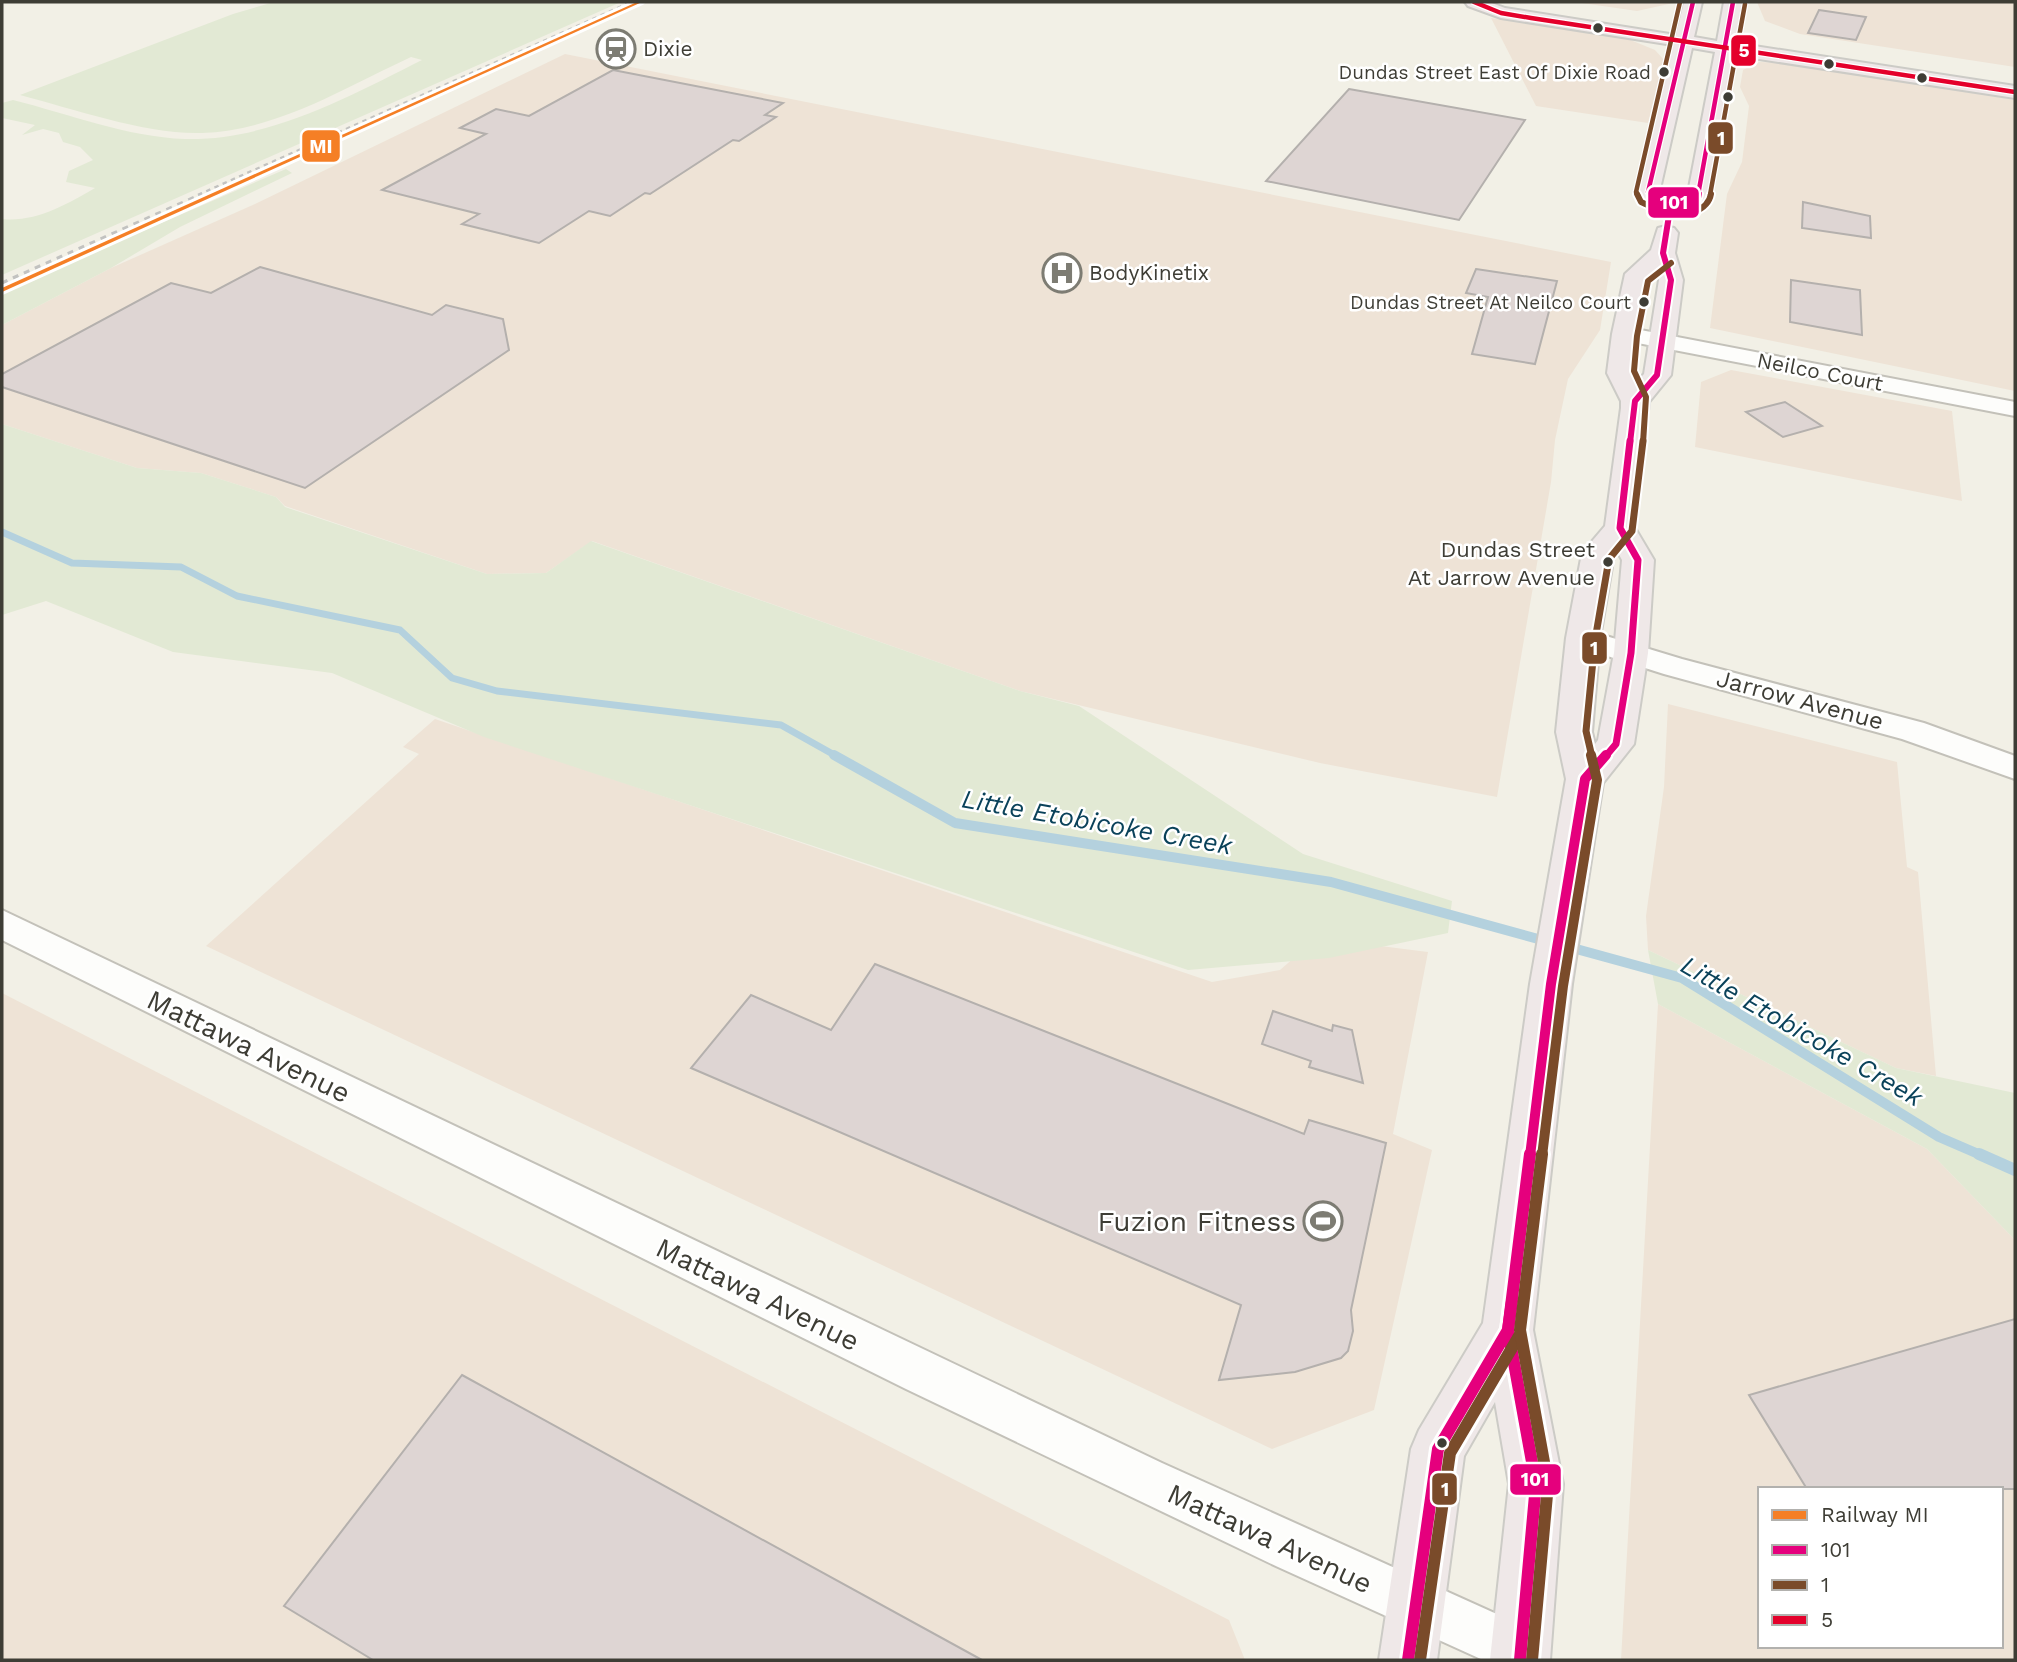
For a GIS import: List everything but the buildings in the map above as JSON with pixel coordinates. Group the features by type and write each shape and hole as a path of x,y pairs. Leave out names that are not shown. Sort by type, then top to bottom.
{"main road":[{"path":"1474,2 1501,13 1643,22"},
{"path":"1520,2 1687,27 1725,48 2015,92"},
{"path":"1687,27 1648,192 1671,203 1698,198 1732,7"},
{"path":"1732,7 1747,25 1800,44 2015,76"},
{"path":"1643,22 1656,44 1687,27"},
{"path":"1725,48 1800,44"},
{"path":"1635,401 1657,376 1671,280 1663,253 1671,203"},
{"path":"1521,1656 1536,1484 1508,1330 1551,984 1585,779 1574,732 1583,638 1598,553 1620,528 1635,401 1621,373 1625,334 1637,274 1663,253"},
{"path":"1585,779 1616,744 1631,653 1638,560 1620,528"},
{"path":"1408,1660 1438,1449 1508,1330"}],"street":[{"name":"Neilco Court","path":"1625,334 2015,409"},
{"name":"Jarrow Avenue","path":"1583,638 1913,731 2015,768"},
{"name":"Mattawa Avenue","path":"2,924 593,1215 1521,1656"}],"shaded area":[{"path":"1575,2 1678,2 1637,11"},
{"path":"1757,2 2015,2 2015,67 1800,34 1765,21"},
{"path":"1491,18 1628,39 1655,50 1664,60 1648,123 1536,106"},
{"path":"565,54 1611,262 1600,330 1568,379 1555,440 1551,482 1497,797 1320,763 1020,691 592,541 546,573 487,574 285,506 276,497 201,473 137,468 2,424 2,325 111,268 255,204"},
{"path":"1759,62 1792,63 2015,100 2015,391 1710,328 1727,194 1742,162 1749,106 1740,87 1743,70"},
{"path":"1731,370 1952,411 1962,501 1695,447 1701,382"},
{"path":"1668,704 1897,762 1907,867 1918,872 1936,1076 1896,1068 1648,950 1646,916 1664,787"},
{"path":"435,719 1212,982 1280,970 1317,938 1428,952 1393,1134 1432,1150 1374,1410 1272,1449 206,946 419,754 403,747"},
{"path":"2,993 1229,1620 1245,1660 2,1660"},
{"path":"1658,1004 1927,1149 2015,1240 2015,1660 1621,1660"}],"green space":[{"path":"274,2 621,2 2,275 2,219 38,215 62,206 95,188 66,182 69,171 93,160 80,147 63,142 59,133 43,129 22,135 35,125 2,118 2,103 13,100 142,134 185,139 216,138 247,133 307,114 422,60 411,57 284,116 230,130 202,133 181,133 134,126 20,95 233,14"},
{"path":"286,169 292,173 180,227 111,268 2,325 2,292"},
{"path":"2,424 137,468 201,473 276,497 285,507 487,574 546,573 591,541 1020,691 1079,706 1303,854 1452,901 1448,933 1329,958 1188,970 484,737 332,673 173,652 46,601 2,615"},
{"path":"1648,950 1896,1068 2015,1093 2015,1240 1927,1149 1658,1004"}],"waterway":[{"name":"Little Etobicoke Creek","path":"2,532 72,563 181,567 237,596 400,630 452,678 497,691 781,725 838,757"},
{"name":"Little Etobicoke Creek","path":"834,755 955,823 1331,882 1549,942"},
{"name":"Little Etobicoke Creek","path":"1569,947 1682,978 1939,1137 1983,1156"},
{"name":"Little Etobicoke Creek","path":"1979,1154 2015,1170"}],"railway":[{"path":"198,195 631,2"},
{"path":"2,283 202,194"}],"rail line":[{"name":"MI","path":"2,290 640,2"}],"transit line":[{"name":"5","path":"1474,2 1501,13 1531,18 2015,92"},
{"name":"1","path":"1680,2 1636,192 1641,202 1671,215 1701,210 1709,203 1745,4"},
{"name":"101","path":"1693,2 1648,192 1671,203 1698,198 1733,2"},
{"name":"101","path":"1408,1660 1438,1449 1508,1330 1551,984 1585,779 1616,744 1631,653 1638,560 1620,528 1635,401 1657,375 1671,280 1663,253 1671,203"},
{"name":"1","path":"1532,1660 1548,1484 1520,1330 1563,986 1597,780 1586,731 1595,640 1609,559 1632,531 1647,410 1646,397 1634,371 1637,336 1648,281 1671,263"},
{"name":"101","path":"1512,1301 1508,1330 1536,1484 1520,1660"},
{"name":"1","path":"1420,1660 1450,1453 1519,1336"}],"place":[{"name":"Dixie","path":"616,49"},
{"name":"Dundas Street East Of Dixie Road","path":"1664,72"},
{"name":"BodyKinetix","path":"1062,273"},
{"name":"Dundas Street At Neilco Court","path":"1644,302"},
{"name":"Dundas Street At Jarrow Avenue","path":"1608,562"},
{"name":"Fuzion Fitness","path":"1323,1221"}]}
